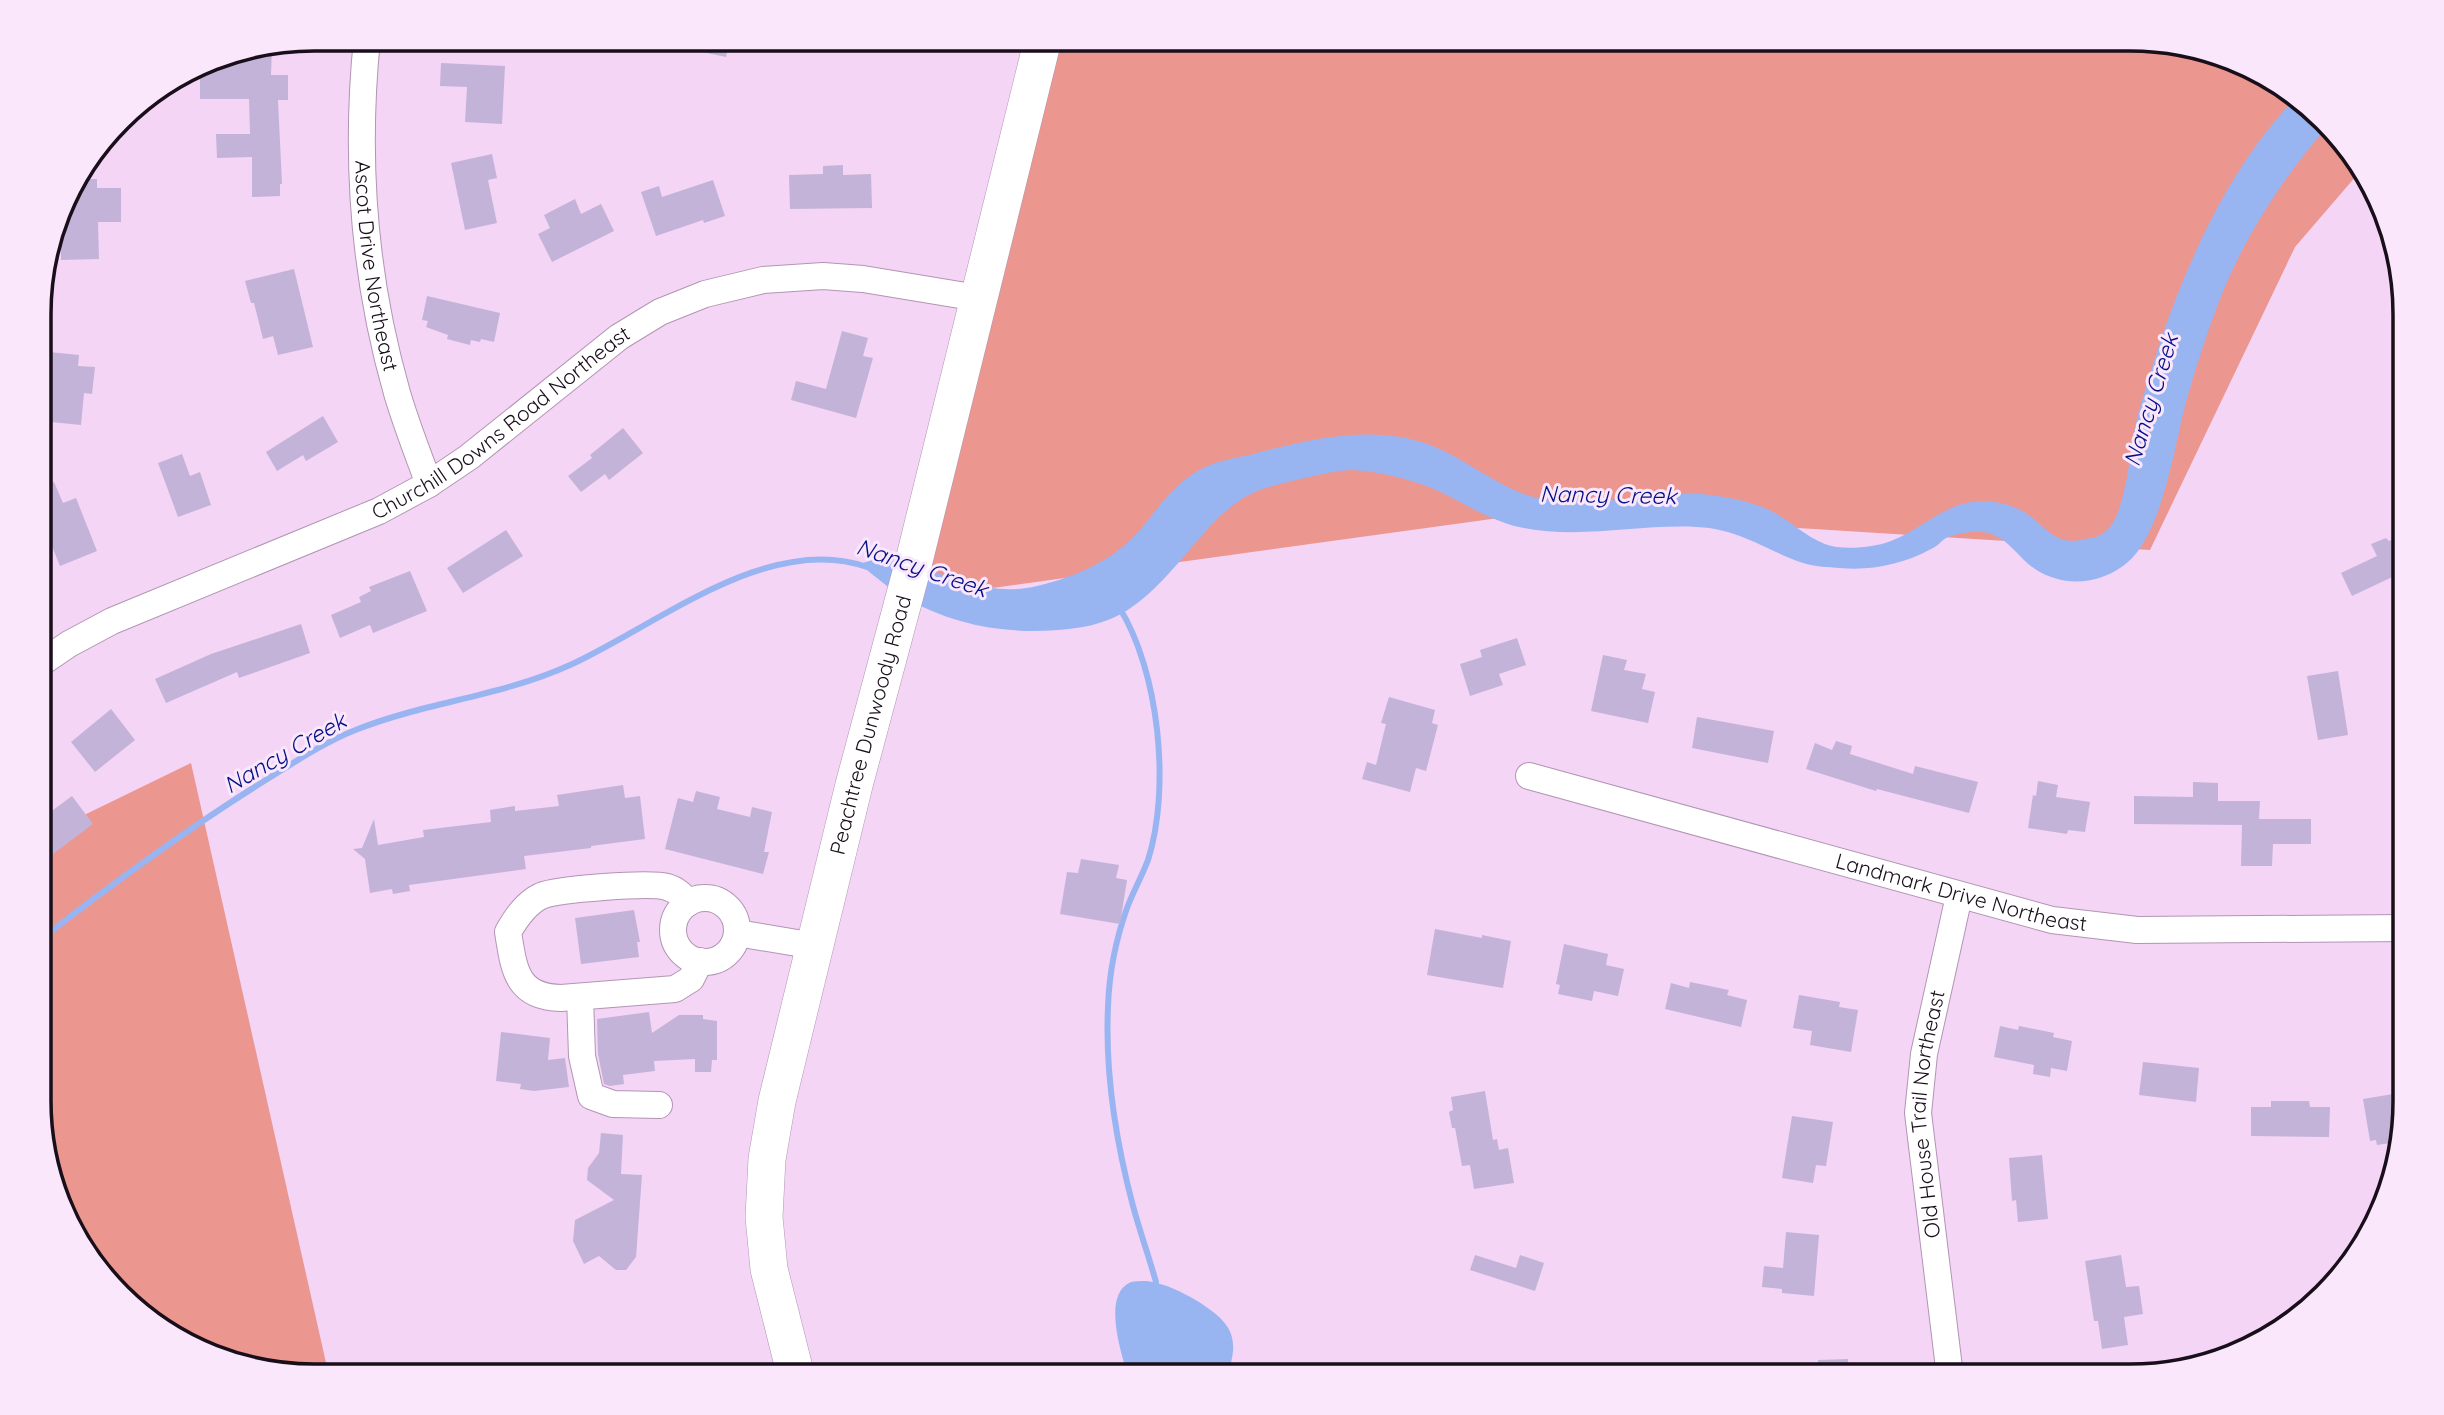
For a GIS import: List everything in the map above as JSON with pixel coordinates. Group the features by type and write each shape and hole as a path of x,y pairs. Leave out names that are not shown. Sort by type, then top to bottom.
{"main road":[{"name":"Peachtree Dunwoody Road","path":"793,1364 769,1269 764,1217 766,1159 776,1101 854,785 914,565 1040,51"}],"street":[{"name":"Ascot Drive Northeast","path":"366,51 361,161 367,239 379,318 397,395 429,484"},
{"name":"Churchill Downs Road Northeast","path":"51,656 112,621 379,511 429,484 468,457 619,337 660,312 705,294 763,280 823,276 863,279 978,298"},
{"name":"Landmark Drive Northeast","path":"1529,776 1959,896 2052,919 2137,930 2393,928"},
{"path":"688,903 679,892 664,886 641,885 557,892 540,896 527,905 508,932 513,965 518,977 528,989 543,998 676,989 691,979 699,961"},
{"name":"Old House Trail Northeast","path":"1949,1364 1918,1113 1924,1054 1959,896"},
{"path":"702,898 714,899 727,906 734,917 737,933 732,946 725,954 709,961 699,961 684,953 675,942 673,933 675,918 680,909 702,898"},
{"path":"737,933 815,946"},
{"path":"580,997 582,1056 592,1096 613,1104 659,1105"}],"shaded area":[{"path":"1036,51 2148,51 2199,60 2262,86 2304,116 2328,140 2355,177 2295,247 2150,550 1542,512 905,600"},
{"path":"191,763 326,1364 296,1364 245,1355 182,1329 140,1299 116,1275 78,1218 60,1170 51,1119 51,831"}],"water":[{"path":"2290,105 2321,133 2264,212 2228,280 2197,365 2165,491 2148,535 2123,566 2102,577 2068,581 2045,575 1999,537 1983,532 1950,536 1933,548 1899,562 1852,569 1808,564 1739,536 1697,527 1586,532 1541,531 1497,520 1414,482 1352,470 1269,487 1239,501 1214,522 1166,577 1141,600 1113,618 1083,627 1038,631 998,629 960,621 905,598 859,564 892,557 982,587 1009,589 1037,586 1093,566 1118,551 1140,530 1176,487 1205,467 1316,439 1362,435 1408,438 1430,445 1515,491 1546,500 1613,500 1688,494 1743,501 1766,509 1820,542 1837,547 1864,547 1885,543 1903,536 1946,510 1970,502 1983,501 2018,509 2061,539 2070,541 2097,536 2106,531 2119,510 2137,418 2167,322 2191,262 2236,176"},
{"path":"1147,1281 1168,1286 1199,1302 1219,1317 1226,1324 1233,1341 1230,1364 1125,1364 1115,1311 1122,1289 1131,1282"}],"building":[{"path":"698,51 727,51 726,57"},
{"path":"272,54 271,75 288,75 288,100 278,100 282,184 280,196 252,197 252,157 217,158 216,134 250,134 249,99 200,99 200,77"},
{"path":"441,63 505,66 502,124 465,122 467,87 440,86"},
{"path":"492,154 497,178 488,180 497,223 465,230 451,163"},
{"path":"843,165 843,175 871,174 872,208 790,209 789,175 823,174 823,166"},
{"path":"88,179 97,179 97,188 121,188 121,222 98,222 99,259 61,260 61,242 65,229"},
{"path":"713,180 725,216 704,223 703,220 656,236 641,192 659,186 662,197"},
{"path":"575,199 581,214 601,204 614,231 552,262 538,234 550,228 544,215"},
{"path":"294,269 313,347 278,355 273,336 263,339 245,281"},
{"path":"427,296 500,313 494,342 471,340 470,345 447,339 448,335 426,327 428,321 422,320"},
{"path":"842,331 868,338 863,356 873,358 856,418 791,400 796,381 826,389"},
{"path":"51,352 79,355 78,366 95,367 92,394 84,393 81,425 51,422"},
{"path":"323,416 338,442 306,461 303,455 277,471 266,452"},
{"path":"623,428 643,453 609,480 605,474 581,492 568,476 592,458 590,455"},
{"path":"182,454 190,476 200,472 211,505 178,517 158,463"},
{"path":"54,482 63,503 76,498 97,551 60,566 51,544 51,483"},
{"path":"506,530 523,556 463,593 447,568"},
{"path":"2386,538 2389,541 2393,539 2393,577 2352,596 2341,573 2377,556 2371,544"},
{"path":"410,571 427,611 373,633 370,625 340,638 331,615 361,602 359,597 371,591 369,587"},
{"path":"301,624 310,653 239,678 237,672 166,703 155,679 211,654"},
{"path":"1517,638 1526,665 1499,674 1503,685 1470,696 1460,664 1482,657 1480,650"},
{"path":"1603,655 1627,660 1624,670 1646,674 1642,689 1655,692 1648,723 1591,711"},
{"path":"2338,671 2348,735 2318,740 2307,676"},
{"path":"1389,697 1435,710 1432,723 1438,725 1426,771 1416,768 1410,792 1362,779 1367,762 1376,765 1386,724 1381,723"},
{"path":"111,709 135,740 95,772 71,742"},
{"path":"1697,717 1774,731 1768,763 1692,748"},
{"path":"1836,741 1852,746 1850,754 1913,774 1915,766 1978,782 1969,813 1877,789 1876,791 1806,769 1815,743 1832,750"},
{"path":"2038,781 2058,785 2056,797 2090,802 2085,832 2068,830 2067,834 2028,828"},
{"path":"2193,782 2218,783 2218,801 2260,801 2259,819 2311,819 2311,844 2273,844 2272,866 2241,866 2242,825 2134,824 2134,796 2193,797"},
{"path":"623,785 625,798 640,796 645,839 524,856 526,869 409,885 410,891 393,894 392,889 370,893 365,859 353,849 362,848 374,819 378,845 424,837 423,830 491,822 490,810 515,806 515,811 559,806 557,795"},
{"path":"696,791 720,797 717,809 750,817 752,807 772,812 764,852 769,852 763,874 665,849 678,798 693,802"},
{"path":"72,796 93,824 51,856 51,812"},
{"path":"1081,859 1119,865 1116,878 1127,880 1120,924 1060,914 1067,872 1078,873"},
{"path":"634,910 640,942 637,942 639,957 581,964 575,918"},
{"path":"1435,929 1511,941 1503,988 1427,975"},
{"path":"1564,944 1608,954 1606,965 1624,969 1618,996 1594,991 1592,1001 1558,994 1560,985 1556,984"},
{"path":"1690,982 1729,990 1727,995 1747,1000 1741,1027 1665,1009 1671,983 1689,988"},
{"path":"1799,995 1840,1002 1839,1007 1858,1010 1851,1052 1810,1045 1812,1031 1793,1028"},
{"path":"649,1012 652,1033 679,1015 703,1015 703,1019 717,1021 717,1060 712,1060 711,1072 695,1072 695,1059 654,1061 655,1071 623,1075 624,1084 604,1084 598,1054 597,1019"},
{"path":"2000,1026 2018,1030 2019,1026 2054,1033 2053,1037 2072,1041 2067,1071 2051,1068 2050,1077 2033,1074 2034,1065 1994,1057"},
{"path":"501,1032 550,1038 548,1060 565,1058 569,1087 534,1091 520,1089 521,1084 496,1081"},
{"path":"2143,1062 2199,1068 2196,1102 2139,1095"},
{"path":"1485,1091 1493,1140 1497,1139 1499,1150 1508,1148 1514,1183 1474,1189 1470,1165 1462,1166 1449,1112 1453,1110 1451,1097"},
{"path":"2393,1094 2390,1143 2377,1145 2376,1140 2370,1141 2363,1099"},
{"path":"2271,1101 2309,1101 2310,1107 2330,1107 2329,1137 2251,1136 2251,1107 2271,1107"},
{"path":"1792,1116 1833,1122 1826,1166 1816,1165 1813,1183 1782,1178"},
{"path":"601,1133 623,1135 621,1174 642,1175 636,1257 626,1270 616,1270 599,1256 584,1264 573,1241 575,1220 614,1200 587,1180 588,1168 599,1153"},
{"path":"2042,1155 2048,1219 2018,1222 2016,1200 2012,1201 2009,1158"},
{"path":"1786,1232 1819,1235 1814,1296 1782,1293 1782,1289 1762,1287 1764,1266 1783,1268"},
{"path":"1475,1255 1516,1268 1520,1255 1544,1263 1535,1291 1470,1270"},
{"path":"2121,1255 2126,1287 2139,1286 2143,1314 2124,1317 2128,1345 2102,1349 2098,1321 2094,1321 2085,1261"},
{"path":"1848,1359 1848,1364 1818,1364 1818,1360"}],"waterway":[{"name":"Nancy Creek","path":"51,931 232,801 345,734 411,712 544,676 603,648 714,588 752,572 791,562 829,560 867,567"},
{"path":"1119,607 1133,633 1152,696 1157,730 1159,799 1148,860 1127,908 1114,957 1109,995 1108,1057 1122,1157 1133,1206 1156,1282"}]}
